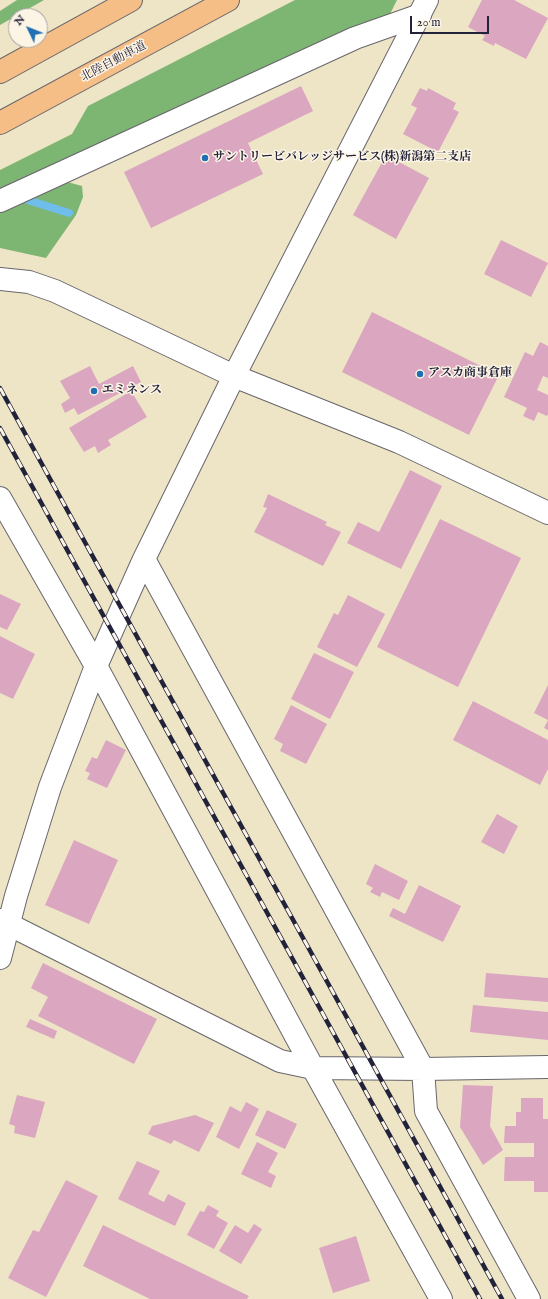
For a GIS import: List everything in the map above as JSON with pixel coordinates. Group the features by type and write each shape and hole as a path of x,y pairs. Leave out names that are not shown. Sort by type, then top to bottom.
{"highway":[{"path":"0,72 131,0"},
{"name":"北陸自動車道","path":"0,123 228,0"}],"street":[{"path":"0,201 424,7"},
{"path":"0,958 4,922 16,896 50,787 96,666 144,559 234,376 424,7"},
{"path":"0,279 29,282 54,291 234,376 399,442 548,513"},
{"path":"0,498 96,666 313,1068 441,1299"},
{"path":"144,559 423,1069 426,1111 529,1299"},
{"path":"4,922 280,1061 313,1068 423,1069 548,1067"}],"green space":[{"path":"17,0 44,0 30,8 8,8 8,20 0,25 0,11"},
{"path":"295,0 397,0 390,14 0,194 0,170 72,134 88,106"},
{"path":"64,181 82,186 83,197 76,215 46,258 0,248 0,212"}],"building":[{"path":"482,0 514,0 548,18 526,59 495,43 494,46 482,40 485,36 468,27"},
{"name":"サントリービバレッジサービス(株)新潟第二支店","path":"301,86 313,111 248,143 263,174 151,228 124,172"},
{"path":"420,88 427,91 428,88 456,103 453,109 459,112 438,152 403,134 417,108 411,105"},
{"path":"386,155 429,178 396,239 353,215"},
{"path":"501,240 548,263 531,297 484,274"},
{"name":"アスカ商事倉庫","path":"372,312 499,375 469,435 342,372"},
{"path":"540,342 548,346 548,378 543,376 537,390 548,395 548,414 547,416 538,412 534,421 523,416 527,408 504,397 525,352 533,356"},
{"name":"エミネンス","path":"90,366 99,384 133,366 141,382 78,415 74,408 65,413 61,404 70,398 60,381"},
{"path":"131,391 147,417 108,440 111,445 98,453 95,446 84,452 69,428"},
{"path":"410,470 442,486 401,569 347,543 358,522 379,532"},
{"path":"268,494 327,522 325,525 341,532 323,566 254,532 267,508 263,507"},
{"path":"440,519 521,558 458,687 377,647"},
{"path":"0,594 21,604 7,630 0,627"},
{"path":"348,595 385,614 357,667 317,647 334,613 338,615"},
{"path":"0,636 35,654 13,699 0,693"},
{"path":"314,653 354,672 330,719 291,699"},
{"path":"548,685 548,720 534,713"},
{"path":"473,701 548,740 548,769 540,785 453,740"},
{"path":"291,705 327,724 306,764 280,751 283,744 274,739"},
{"path":"548,720 548,730 544,728"},
{"path":"106,740 126,750 107,788 87,779 90,773 85,771 92,757 97,759"},
{"path":"497,814 518,826 504,854 481,842"},
{"path":"74,840 118,860 89,924 45,905"},
{"path":"375,864 408,881 399,900 382,892 380,897 370,892 373,888 366,884"},
{"path":"419,885 461,906 443,942 389,916 393,908 405,914"},
{"path":"43,963 157,1019 134,1064 38,1016 48,997 31,988"},
{"path":"486,973 548,978 548,1002 484,997"},
{"path":"473,1005 548,1012 548,1040 470,1032"},
{"path":"30,1019 57,1031 54,1039 26,1027"},
{"path":"463,1085 493,1086 490,1126 503,1150 483,1165 460,1127"},
{"path":"17,1095 45,1102 35,1138 14,1133 15,1126 9,1124"},
{"path":"521,1098 543,1098 543,1119 548,1119 548,1192 534,1192 534,1181 504,1181 505,1157 534,1157 534,1143 504,1143 505,1126 516,1126 516,1112 521,1112"},
{"path":"246,1102 259,1109 239,1149 216,1137 230,1106 241,1112"},
{"path":"267,1110 297,1124 285,1149 255,1135"},
{"path":"195,1115 214,1123 199,1152 174,1140 171,1144 148,1134 152,1126"},
{"path":"257,1142 278,1153 268,1172 276,1176 271,1188 241,1174"},
{"path":"137,1161 160,1171 148,1194 164,1202 168,1194 186,1203 175,1226 118,1199"},
{"path":"66,1180 98,1196 46,1297 8,1278 33,1230 39,1232"},
{"path":"208,1205 219,1211 216,1216 228,1223 214,1249 187,1235 200,1211 204,1212"},
{"path":"254,1224 262,1229 241,1264 219,1251 235,1225 248,1233"},
{"path":"103,1225 249,1296 247,1299 150,1299 83,1266"},
{"path":"356,1236 370,1281 333,1293 319,1248"}],"waterway":[{"path":"18,197 69,213"}],"railway":[{"path":"0,388 502,1299"},
{"path":"0,428 480,1299"}],"place":[{"name":"サントリービバレッジサービス(株)新潟第二支店","path":"205,158"},
{"name":"アスカ商事倉庫","path":"420,374"},
{"name":"エミネンス","path":"94,391"}]}
